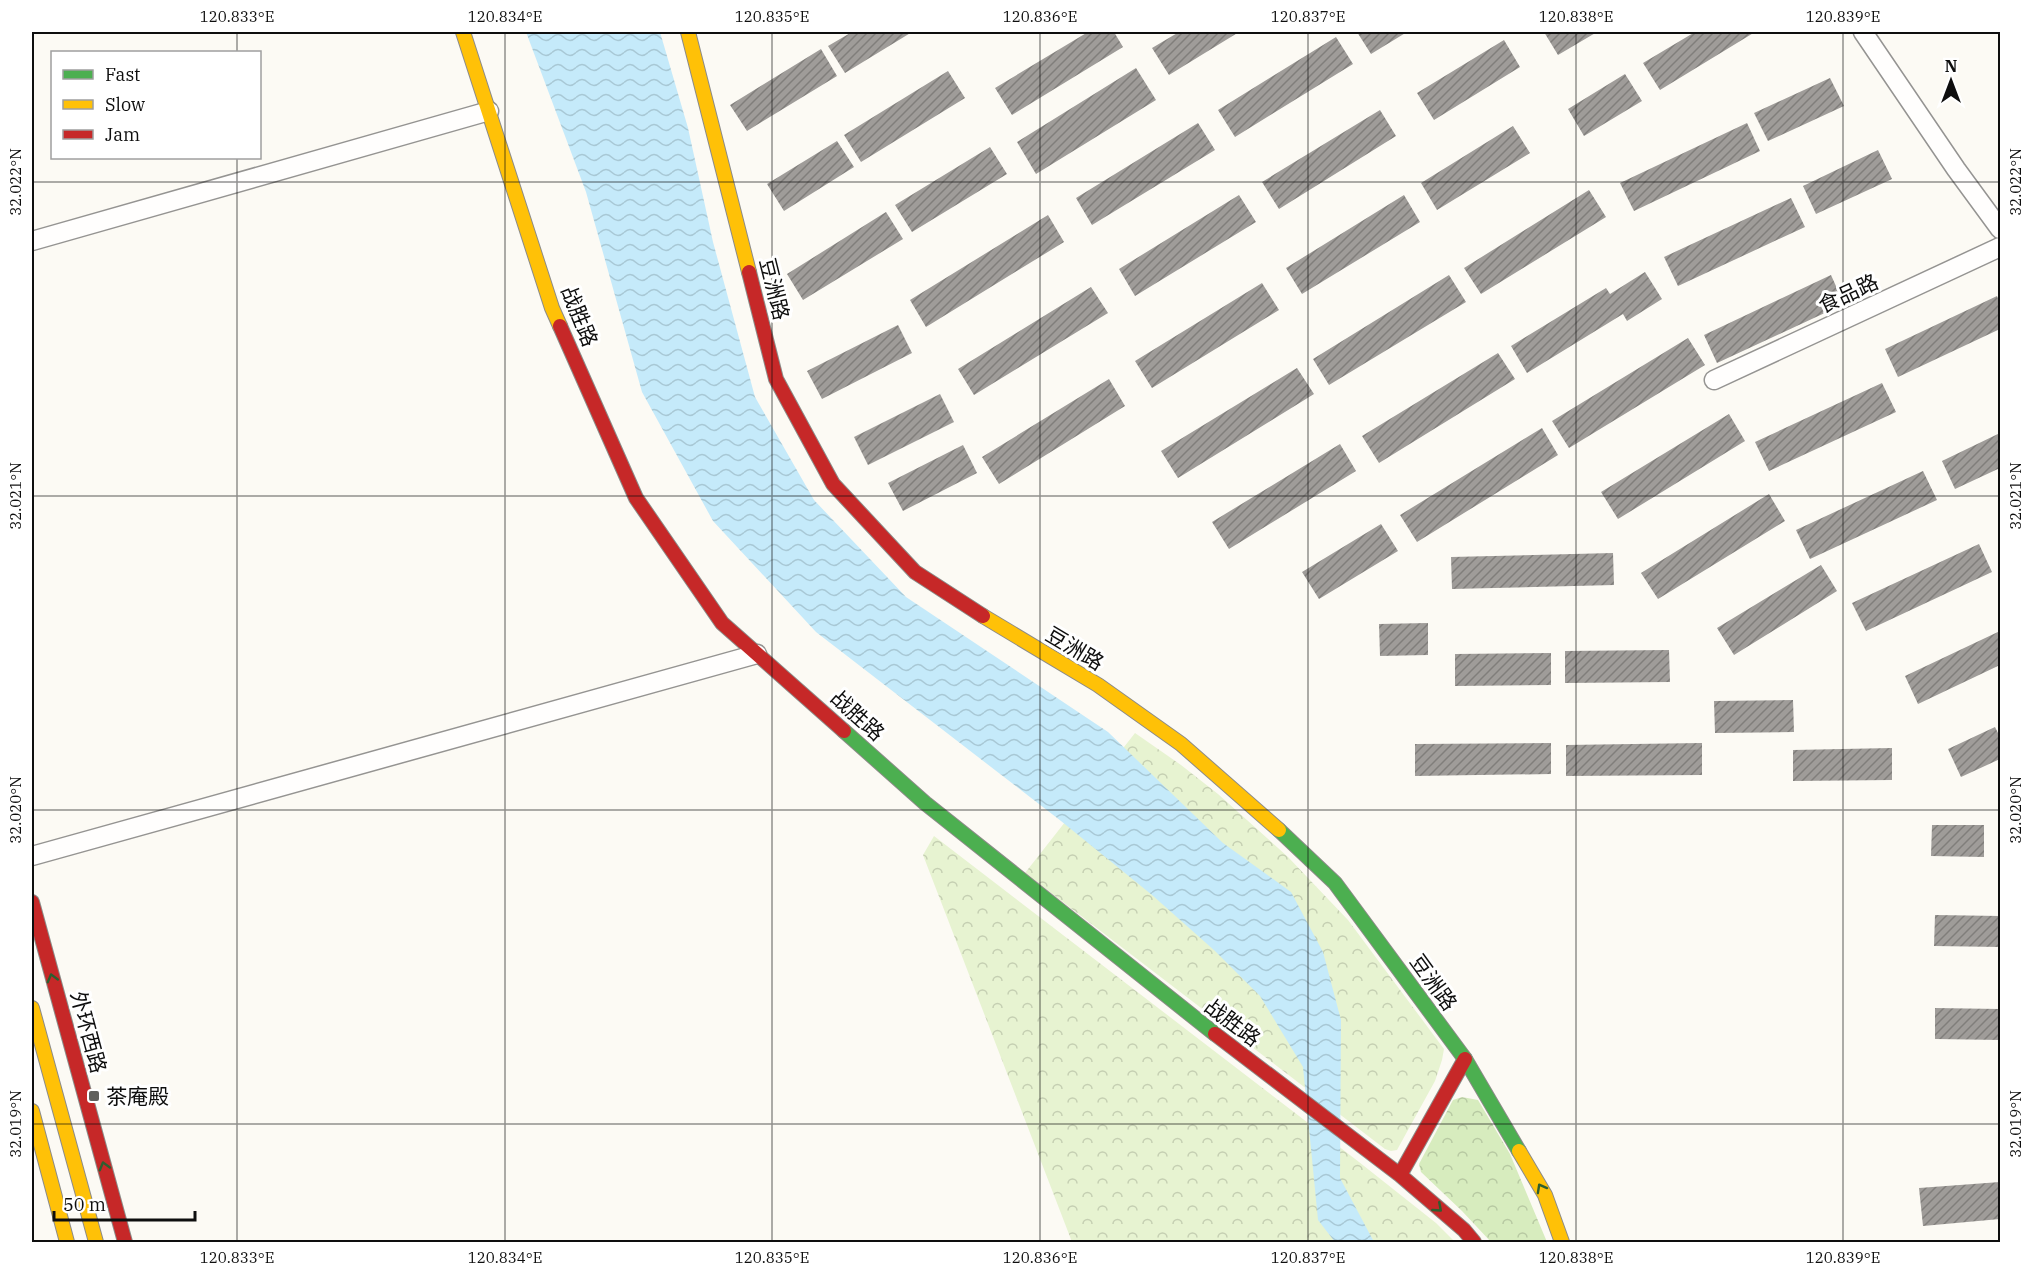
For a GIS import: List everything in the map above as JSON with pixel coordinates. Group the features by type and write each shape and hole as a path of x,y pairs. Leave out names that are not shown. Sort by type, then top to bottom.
{"street":[{"name":"战胜路","path":"464,32 552,308 636,498 722,622 925,803 1176,1005 1400,1175 1464,1230 1474,1242"},
{"name":"豆洲路","path":"688,32 776,379 832,484 915,572 1016,637 1098,685 1181,744 1259,811 1335,883 1465,1059 1545,1195 1562,1242"},
{"path":"1863,32 1956,169 2001,229"},
{"path":"32,241 489,111"},
{"name":"食品路","path":"1714,380 2001,247"},
{"path":"32,856 757,654"},
{"name":"外环西路","path":"32,902 125,1242"},
{"path":"32,1008 96,1242"},
{"path":"1400,1175 1465,1059"},
{"path":"32,1111 67,1242"}],"green space":[{"path":"1135,733 1218,794 1288,857 1348,920 1444,1049 1435,1081 1397,1150 1385,1149 1025,873"},
{"path":"934,836 1359,1162 1436,1223 1455,1242 1072,1242 923,855"},
{"path":"1462,1097 1478,1100 1510,1154 1547,1242 1491,1242 1421,1172 1419,1164 1453,1100"}],"water":[{"path":"526,32 660,32 688,128 713,242 755,397 814,500 906,597 1108,732 1223,843 1291,892 1323,952 1341,1020 1340,1178 1374,1242 1335,1242 1318,1220 1303,1067 1260,996 1215,951 1152,895 1061,821 816,632 713,521 642,392 586,192"}],"building":[{"path":"852,32 912,32 845,73 828,46"},
{"path":"1088,32 1114,32 1123,47 1012,115 995,88"},
{"path":"1179,32 1239,32 1169,75 1152,48"},
{"path":"1357,32 1407,32 1371,54"},
{"path":"1544,32 1597,32 1558,55"},
{"path":"1695,32 1755,32 1660,90 1643,63"},
{"path":"1336,37 1353,64 1235,137 1218,110"},
{"path":"1504,40 1520,67 1434,120 1417,93"},
{"path":"821,49 837,76 747,131 730,105"},
{"path":"1136,68 1156,100 1036,174 1017,142"},
{"path":"948,71 965,98 861,162 844,135"},
{"path":"1625,74 1642,101 1584,136 1568,109"},
{"path":"1830,78 1844,106 1768,141 1754,113"},
{"path":"1380,110 1396,136 1279,209 1262,182"},
{"path":"1198,123 1215,150 1092,225 1076,198"},
{"path":"1747,123 1760,151 1634,211 1620,183"},
{"path":"1513,126 1530,153 1437,210 1421,183"},
{"path":"837,141 854,167 784,211 767,184"},
{"path":"990,147 1007,174 912,232 895,205"},
{"path":"1878,150 1892,179 1816,214 1803,186"},
{"path":"1589,190 1606,217 1481,294 1464,268"},
{"path":"1239,195 1256,222 1135,296 1119,269"},
{"path":"1404,195 1420,222 1302,294 1286,268"},
{"path":"1791,198 1805,227 1678,286 1664,257"},
{"path":"886,212 903,239 803,300 787,274"},
{"path":"1048,215 1064,242 926,327 910,300"},
{"path":"1645,272 1662,299 1627,321 1623,314 1527,373 1511,346 1606,288 1610,294"},
{"path":"1449,275 1466,302 1329,385 1313,359"},
{"path":"1831,275 1844,304 1717,363 1704,335"},
{"path":"1262,283 1279,310 1152,388 1135,361"},
{"path":"1091,287 1108,313 974,395 958,369"},
{"path":"1997,296 2000,304 2000,329 1898,377 1885,349"},
{"path":"898,325 912,353 822,399 807,371"},
{"path":"1688,338 1705,365 1569,448 1552,421"},
{"path":"1498,353 1515,379 1379,463 1362,436"},
{"path":"1297,368 1314,394 1178,478 1161,451"},
{"path":"1109,379 1125,406 999,484 982,457"},
{"path":"1882,383 1896,412 1769,471 1755,442"},
{"path":"940,394 954,422 868,465 854,437"},
{"path":"1729,414 1745,441 1618,519 1601,492"},
{"path":"1542,428 1558,455 1417,542 1400,515"},
{"path":"2000,433 2000,468 1955,489 1942,461"},
{"path":"1340,444 1356,471 1229,549 1212,522"},
{"path":"963,445 977,473 903,511 888,483"},
{"path":"1923,471 1937,500 1810,559 1796,530"},
{"path":"1769,494 1785,521 1658,599 1641,573"},
{"path":"1381,524 1398,551 1319,599 1302,572"},
{"path":"1979,544 1992,572 1866,631 1852,603"},
{"path":"1613,553 1614,585 1452,589 1451,557"},
{"path":"1821,565 1837,591 1734,655 1717,628"},
{"path":"1428,623 1428,655 1380,656 1379,624"},
{"path":"2000,631 2000,665 1918,704 1905,676"},
{"path":"1669,650 1670,682 1565,683 1565,651"},
{"path":"1551,653 1551,685 1455,686 1455,654"},
{"path":"1793,700 1794,732 1715,733 1714,701"},
{"path":"1995,727 1998,733 2000,732 2000,759 1961,777 1948,749"},
{"path":"1551,743 1551,774 1415,776 1415,744"},
{"path":"1702,743 1702,775 1566,776 1566,745"},
{"path":"1892,748 1892,780 1793,781 1793,750"},
{"path":"1932,825 1984,825 1984,857 1931,856"},
{"path":"1935,915 2000,916 2000,947 1934,946"},
{"path":"1935,1008 2000,1009 2000,1040 1935,1039"},
{"path":"2000,1182 2000,1219 1923,1226 1919,1188"}],"traffic: fast":[{"path":"844,731 925,803 1215,1034"},
{"path":"1279,830 1335,883 1465,1059 1519,1151"}],"traffic: slow":[{"path":"463,32 552,308 560,326"},
{"path":"688,32 749,272"},
{"path":"983,616 1098,685 1181,744 1279,830"},
{"path":"32,1008 96,1242"},
{"path":"32,1111 67,1242"},
{"path":"1519,1151 1545,1195 1562,1242"}],"traffic: jam":[{"path":"749,272 776,379 833,484 915,572 983,616"},
{"path":"560,326 636,498 722,623 844,731"},
{"path":"32,902 125,1242"},
{"path":"1215,1034 1400,1175 1464,1230 1474,1242"},
{"path":"1400,1175 1465,1059"}],"place":[{"name":"茶庵殿","path":"94,1096"}]}
